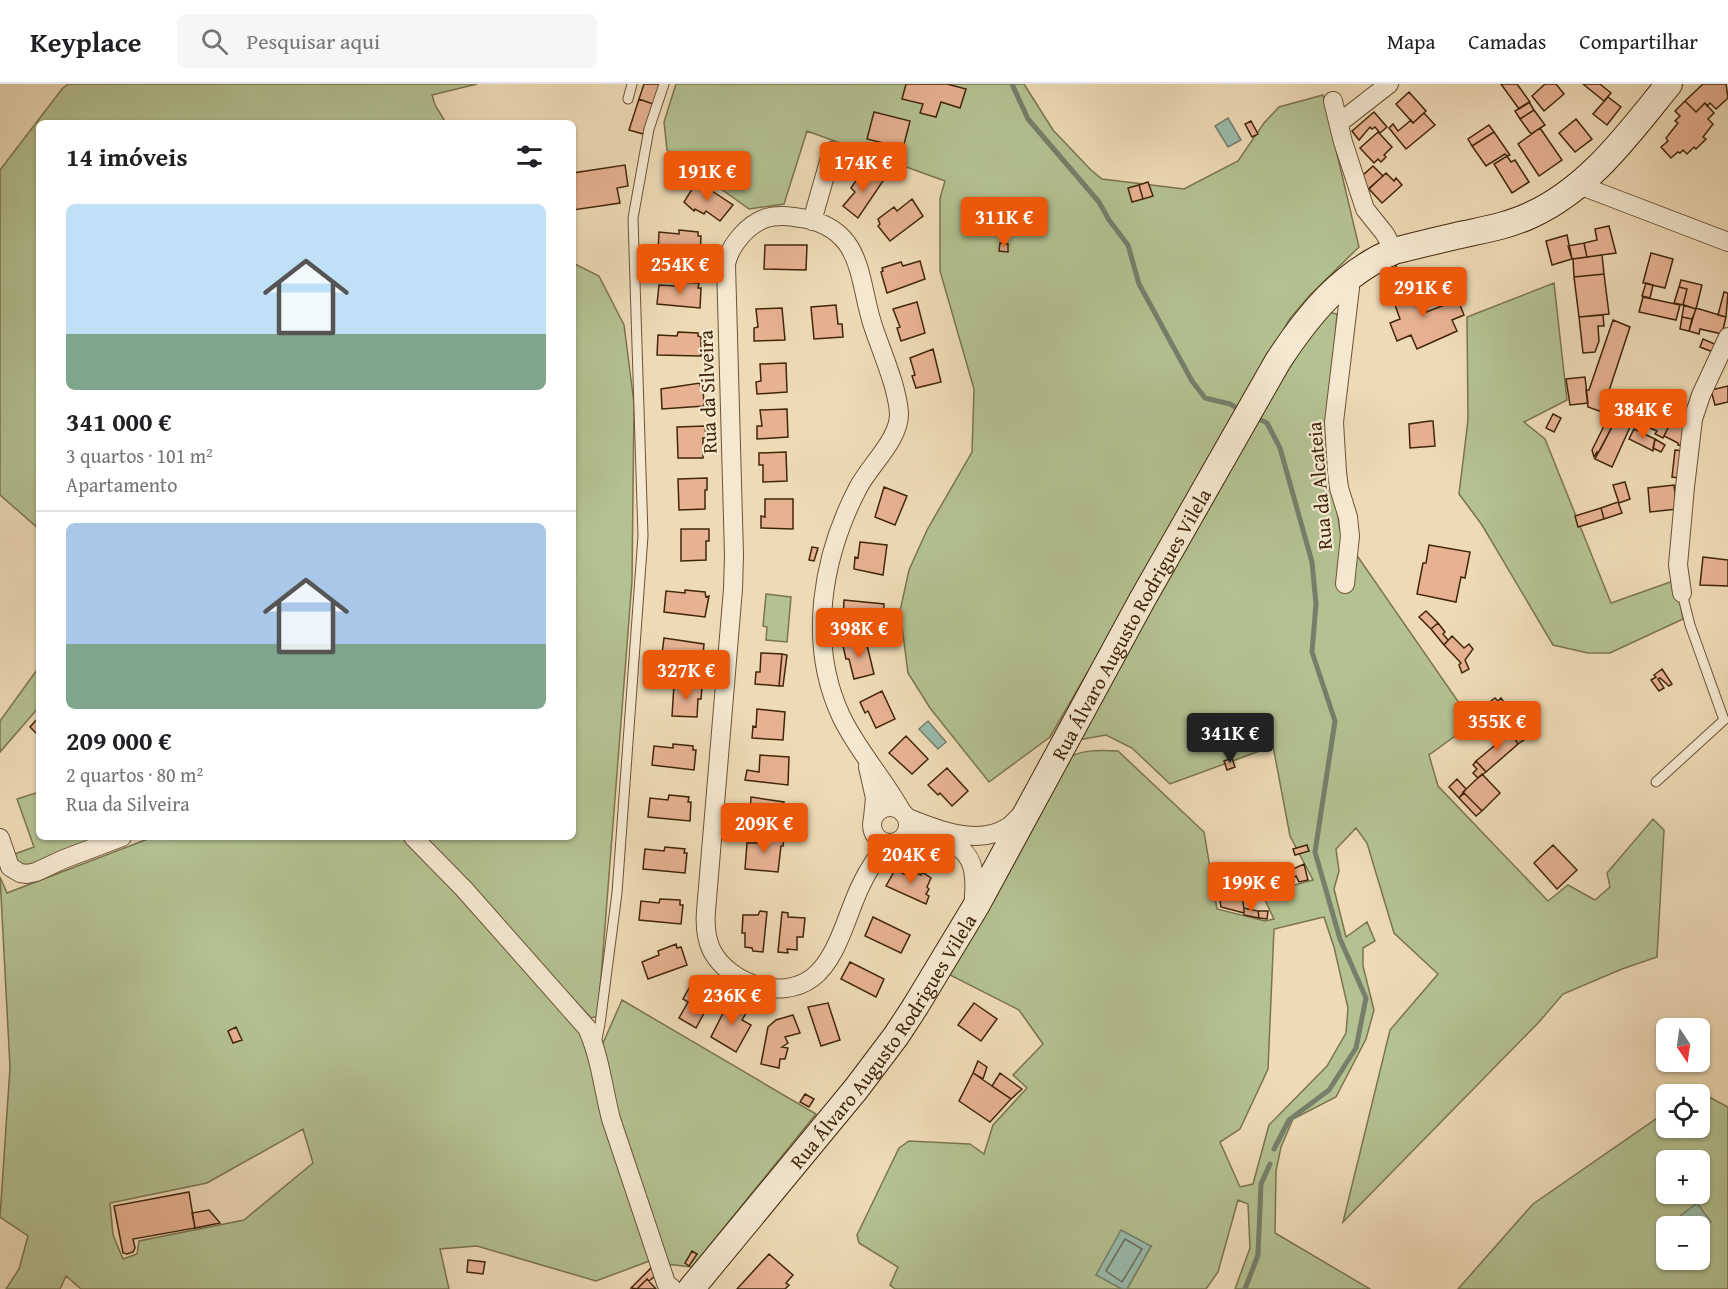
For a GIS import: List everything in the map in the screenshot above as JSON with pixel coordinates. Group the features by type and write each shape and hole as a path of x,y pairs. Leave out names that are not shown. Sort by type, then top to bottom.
{"main road":[{"name":"Rua Álvaro Augusto Rodrigues Vilela","path":"691,1289 856,1089 896,1036 973,912 1142,600 1278,361 1298,330 1320,304 1348,277 1366,264 1394,250 1518,221 1544,209 1579,185 1613,152 1669,84"}],"street":[{"path":"1339,123 1389,84"},
{"path":"1333,101 1343,142 1365,209 1385,234 1394,250"},
{"path":"812,220 832,151"},
{"path":"1579,185 1728,242"},
{"name":"Rua da Silveira","path":"861,885 892,843 905,835 908,823 890,790 864,754 841,716 828,674 822,635 825,587 832,553 851,501 861,482 894,435 899,412 867,309 856,259 848,244 835,229 820,222 786,215 767,218 758,222 735,243 728,254 726,264 733,589 705,925 712,950 720,962 734,974 757,986 780,990 813,978 830,958 861,885 873,823 874,798 871,773 864,754"},
{"name":"Rua da Alcateia","path":"1345,584 1350,536 1348,517 1336,472 1334,422 1350,288 1348,277"},
{"path":"1682,593 1678,565 1693,419 1701,395 1728,338"},
{"path":"974,835 997,832 1008,827 1031,804"},
{"path":"886,807 898,808 904,814 950,834 990,835 997,839 1001,847 1002,858 976,866 963,851 950,843 930,838 892,843 878,838 873,823 876,813 886,807"},
{"path":"0,838 10,867 27,874 114,840"},
{"path":"416,840 548,982 587,1028 595,1045 611,1119 666,1282 673,1289"},
{"path":"970,861 975,876 973,912"}],"lane":[{"path":"628,99 632,84"},
{"path":"595,1045 600,1024 617,893 643,536 633,219 649,129 664,84"},
{"path":"1656,782 1726,718 1690,625 1682,593"}],"green space":[{"path":"68,84 477,84 432,95 444,120 38,120"},
{"path":"676,84 1024,84 1053,130 1102,179 1184,189 1238,161 1264,123 1279,107 1323,95 1359,247 1309,296 1289,320 1050,737 989,782 930,708 908,673 900,611 909,570 927,530 972,452 974,389 940,271 940,198 945,181 807,131 784,204 749,209 667,150 664,122"},
{"path":"36,123 36,526 0,495 0,170"},
{"path":"576,264 599,276 624,325 634,403 632,581 598,1016 591,1018 542,965 580,1029 652,1260 596,1281 477,1246 440,1249 449,1289 81,1289 66,1276 60,1289 6,1289 19,1269 28,1236 0,1217 10,1067 0,877 7,893 145,840 576,840","holes":["303,1129 313,1163 244,1220 139,1241 137,1254 123,1259 113,1235 110,1203 207,1183"]},
{"path":"1554,283 1567,400 1524,422 1545,439 1611,603 1676,580 1683,619 1610,653 1588,653 1553,645 1482,525 1459,494 1468,420 1467,317"},
{"path":"1328,312 1337,314 1327,444 1340,531 1473,723 1429,755 1438,786 1548,901 1568,885 1595,900 1610,887 1607,873 1653,819 1664,830 1657,957 1563,994 1539,1022 1343,1222 1390,1030 1438,974 1394,933 1367,843 1356,828 1336,849 1339,871 1334,889 1346,937 1367,922 1375,941 1363,948 1363,966 1374,1010 1366,1039 1336,1097 1293,1119 1281,1147 1276,1171 1275,1233 1370,1289 1235,1289 1250,1248 1248,1204 1238,1200 1218,1272 1206,1289 1127,1289 1151,1246 1097,1275 1122,1289 895,1289 890,1285 898,1267 859,1243 857,1235 899,1148 909,1141 970,1144 984,1154 993,1125 1027,1088 1013,1075 1043,1044 1019,1010 950,975 1064,761 1083,752 1118,751 1204,832 1217,909 1265,921 1274,919 1262,894 1313,880 1290,836 1273,746 1170,784 1132,748 1106,735 1078,740 1164,582 1316,319","holes":["1324,917 1334,947 1348,1008 1346,1033 1327,1066 1269,1125 1253,1184 1240,1187 1220,1142 1240,1129 1268,1069 1274,929"]},
{"path":"766,594 791,597 787,642 766,640 767,627 763,626"},
{"path":"36,671 36,710 0,752 0,721"},
{"path":"36,793 36,840 97,840 27,867 14,860 12,855 34,847 17,799"},
{"path":"622,1000 816,1114 692,1267 666,1264 607,1084 603,1043"},
{"path":"1710,1097 1728,1107 1728,1289 1458,1289 1533,1204 1656,1119 1656,1138 1710,1138"}],"water":[{"path":"1228,118 1241,140 1228,147 1215,126"},
{"path":"928,721 946,742 938,749 919,729"},
{"path":"1698,1204 1707,1216 1680,1216"},
{"path":"1121,1230 1151,1246 1127,1289 1122,1289 1096,1275"}],"building":[{"path":"644,84 660,84 653,104 639,99"},
{"path":"906,84 947,84 966,89 960,108 941,102 936,117 920,113 923,104 902,99"},
{"path":"1501,84 1517,84 1530,102 1519,109"},
{"path":"1545,84 1556,84 1564,94 1544,111 1532,96"},
{"path":"1583,84 1600,84 1611,93 1604,101"},
{"path":"1703,84 1726,84 1728,98 1716,109 1710,103 1707,106 1705,103 1696,112 1685,101"},
{"path":"1409,92 1426,111 1413,123 1396,104"},
{"path":"1608,97 1621,107 1607,125 1593,114"},
{"path":"639,99 653,104 643,134 629,130"},
{"path":"1685,101 1696,112 1705,103 1714,113 1708,119 1713,124 1703,137 1706,139 1696,149 1694,147 1687,154 1683,150 1671,158 1661,147 1668,141 1666,138 1678,123 1675,121 1680,116 1675,111"},
{"path":"1529,102 1534,110 1520,119 1515,111"},
{"path":"1534,110 1545,125 1531,134 1520,119"},
{"path":"874,112 910,121 903,148 867,139"},
{"path":"1374,112 1387,127 1380,133 1375,127 1372,129 1370,127 1359,140 1352,131"},
{"path":"1424,113 1435,125 1406,149 1389,128 1393,124 1398,131 1411,120 1413,123"},
{"path":"1576,119 1592,139 1575,152 1559,133"},
{"path":"1251,121 1258,134 1252,137 1245,124"},
{"path":"1489,125 1494,132 1472,146 1468,139"},
{"path":"1540,128 1562,160 1539,176 1518,144"},
{"path":"1378,132 1392,147 1381,162 1378,159 1374,163 1360,148"},
{"path":"1494,132 1510,155 1505,154 1486,166 1472,146"},
{"path":"1507,156 1511,162 1515,160 1529,182 1512,193 1494,164"},
{"path":"625,165 628,186 617,188 620,203 576,210 576,173"},
{"path":"1373,166 1383,176 1367,190 1362,176"},
{"path":"864,169 883,181 858,218 843,206 855,192 851,188"},
{"path":"1386,173 1394,181 1396,178 1402,185 1382,203 1369,189"},
{"path":"697,181 733,205 720,221 706,211 704,214 695,209 694,211 684,202"},
{"path":"1148,182 1153,196 1143,199 1139,185"},
{"path":"1139,185 1143,199 1132,202 1128,188"},
{"path":"912,199 923,216 890,241 878,226 880,224 878,219 894,207 897,211"},
{"path":"1609,226 1616,253 1587,257 1584,243 1597,240 1595,229"},
{"path":"679,230 698,232 698,236 701,236 700,256 658,252 659,232 679,234"},
{"path":"1567,235 1572,259 1552,265 1546,241"},
{"path":"1000,243 1008,244 1008,252 999,251"},
{"path":"1584,243 1587,257 1572,259 1568,246"},
{"path":"765,245 807,245 806,270 764,269"},
{"path":"1651,253 1673,259 1665,288 1643,283"},
{"path":"1602,255 1604,274 1574,277 1573,259"},
{"path":"920,261 925,279 887,293 882,268 901,262 903,266"},
{"path":"1395,263 1401,280 1413,276 1416,284 1389,294 1382,278"},
{"path":"1604,274 1609,314 1579,317 1574,277"},
{"path":"1681,280 1702,285 1696,309 1683,305 1687,289 1679,287"},
{"path":"678,282 699,283 700,308 657,304 659,285 677,286"},
{"path":"1646,283 1653,285 1650,298 1642,296"},
{"path":"1416,284 1426,312 1458,300 1464,315 1452,320 1457,331 1417,349 1411,335 1397,341 1390,323 1400,319 1391,294"},
{"path":"1679,287 1687,289 1683,305 1674,303"},
{"path":"1724,292 1728,293 1726,317 1718,315"},
{"path":"1643,297 1680,305 1676,320 1639,312"},
{"path":"917,302 925,333 901,341 897,328 900,327 893,309"},
{"path":"836,305 838,324 842,324 843,337 814,339 811,307"},
{"path":"1684,305 1696,309 1692,319 1682,317"},
{"path":"782,308 785,340 754,341 754,328 758,327 756,309"},
{"path":"1696,308 1726,317 1722,334 1700,329 1699,334 1689,331"},
{"path":"1603,315 1604,326 1598,326 1599,341 1595,352 1583,353 1579,317"},
{"path":"1682,317 1692,319 1689,331 1680,329"},
{"path":"1613,320 1630,327 1602,412 1588,407 1586,390 1589,390"},
{"path":"678,332 698,333 701,337 701,356 657,355 658,335 677,336"},
{"path":"1703,339 1717,345 1713,352 1700,347"},
{"path":"933,349 941,382 916,388 910,358"},
{"path":"786,363 787,392 757,394 756,382 761,381 760,364"},
{"path":"1585,377 1588,403 1570,405 1566,379"},
{"path":"700,383 700,387 703,387 704,406 662,409 661,389"},
{"path":"1728,386 1728,402 1715,405 1711,390"},
{"path":"1615,390 1629,397 1620,413 1607,405"},
{"path":"1629,397 1643,404 1634,420 1620,413"},
{"path":"1606,400 1609,401 1607,405 1620,413 1617,419 1602,412"},
{"path":"1643,404 1658,412 1650,428 1635,419"},
{"path":"787,409 788,437 757,439 757,426 762,426 760,410"},
{"path":"1658,412 1672,420 1663,438 1655,434 1657,431 1650,428"},
{"path":"1553,414 1561,418 1554,432 1546,428"},
{"path":"1609,416 1616,419 1594,457 1592,450"},
{"path":"1616,419 1630,427 1612,467 1595,459"},
{"path":"1672,420 1687,427 1685,446 1678,445 1664,436"},
{"path":"1433,421 1435,446 1410,448 1409,424"},
{"path":"705,426 703,458 678,458 677,427"},
{"path":"1634,429 1655,439 1653,451 1629,439"},
{"path":"1655,439 1665,445 1661,452 1653,448"},
{"path":"1675,450 1684,451 1680,478 1672,477"},
{"path":"786,452 787,481 763,482 763,465 759,465 759,453"},
{"path":"707,478 705,509 679,510 678,479"},
{"path":"1625,482 1630,499 1619,503 1613,485"},
{"path":"1674,485 1677,509 1650,512 1648,488"},
{"path":"884,487 907,496 895,525 875,517"},
{"path":"765,499 793,499 793,529 761,528 761,516 765,517"},
{"path":"1618,502 1622,513 1604,519 1601,508"},
{"path":"1601,508 1604,519 1578,527 1575,516"},
{"path":"681,529 709,529 709,541 706,541 706,560 681,561"},
{"path":"860,542 887,545 883,575 854,569"},
{"path":"1429,545 1470,552 1465,578 1461,577 1456,602 1417,594"},
{"path":"812,547 818,548 814,561 809,560"},
{"path":"1703,557 1728,560 1728,586 1700,585"},
{"path":"685,590 705,592 706,597 709,596 705,617 664,612 666,591 685,593"},
{"path":"844,600 884,604 883,623 843,620"},
{"path":"1426,611 1438,623 1431,629 1419,617"},
{"path":"1438,623 1448,640 1444,645 1431,629"},
{"path":"1452,636 1464,648 1469,644 1473,649 1465,660 1469,669 1462,673 1459,665 1461,663 1444,645"},
{"path":"664,638 704,644 702,667 661,662"},
{"path":"866,641 874,674 854,679 843,646"},
{"path":"761,653 782,654 779,686 755,684 756,672 760,672"},
{"path":"782,654 787,655 783,686 779,686"},
{"path":"1662,669 1672,684 1669,686 1660,678 1658,679 1664,688 1659,691 1651,680"},
{"path":"674,685 702,687 701,699 698,699 697,717 672,716"},
{"path":"882,691 895,719 876,728 868,711 865,713 860,702"},
{"path":"1495,698 1498,701 1501,698 1506,705 1497,711 1491,701"},
{"path":"1491,701 1499,715 1491,720 1484,706"},
{"path":"1509,703 1530,736 1518,744 1497,711"},
{"path":"757,709 785,712 783,740 752,738 753,726 756,727"},
{"path":"36,720 36,733 30,727"},
{"path":"1511,732 1518,744 1486,772 1476,761"},
{"path":"906,736 928,759 912,774 889,753"},
{"path":"673,744 693,746 693,750 696,750 694,770 652,765 654,746 673,748"},
{"path":"760,755 789,757 788,785 745,780 747,770 759,772"},
{"path":"1232,758 1235,767 1227,770 1224,761"},
{"path":"1476,761 1486,772 1478,778 1473,773 1477,769 1473,765"},
{"path":"947,768 968,791 952,806 940,793 938,795 928,785"},
{"path":"1482,774 1500,793 1482,811 1463,792"},
{"path":"1457,779 1466,789 1459,798 1449,787"},
{"path":"1464,793 1482,811 1476,816 1459,798"},
{"path":"669,795 689,797 690,821 648,817 650,798 668,800"},
{"path":"751,797 784,802 782,828 749,825"},
{"path":"758,836 784,839 778,872 745,869 747,843 758,843"},
{"path":"1307,845 1309,851 1295,855 1293,849"},
{"path":"1553,845 1577,870 1557,889 1534,863"},
{"path":"665,847 685,849 684,853 687,853 685,873 643,869 645,849 664,851"},
{"path":"1304,864 1308,880 1299,882 1296,876 1278,884 1273,878"},
{"path":"895,870 909,876 911,871 921,875 922,872 931,878 927,887 929,889 926,894 929,896 926,904 886,886"},
{"path":"1239,877 1244,913 1221,907 1217,881"},
{"path":"660,899 680,900 680,905 683,905 681,924 639,920 641,901 659,903"},
{"path":"1244,908 1258,911 1259,918 1244,915"},
{"path":"760,911 767,912 763,952 745,947 745,933 742,933 743,915 758,915"},
{"path":"1258,911 1268,911 1267,919 1259,918"},
{"path":"782,912 788,913 788,917 805,918 803,937 797,937 797,950 787,949 788,953 778,952"},
{"path":"873,917 910,935 901,953 865,936"},
{"path":"676,944 677,948 681,947 687,965 648,979 642,962 659,955 658,951"},
{"path":"850,962 884,979 876,997 841,979"},
{"path":"693,981 698,985 700,982 716,991 696,1028 679,1018 688,1002 683,999"},
{"path":"730,999 748,1010 742,1020 751,1025 736,1052 711,1037"},
{"path":"828,1003 840,1040 821,1046 808,1007"},
{"path":"974,1003 997,1019 981,1041 958,1025"},
{"path":"793,1015 800,1033 785,1037 788,1043 782,1047 788,1048 785,1059 780,1059 779,1068 761,1064 768,1027 776,1020"},
{"path":"236,1027 242,1040 233,1043 228,1031"},
{"path":"978,1061 987,1067 983,1079 973,1073"},
{"path":"973,1073 1011,1099 990,1122 959,1101"},
{"path":"1000,1073 1022,1089 1011,1099 992,1086"},
{"path":"805,1094 814,1099 809,1107 800,1102"},
{"path":"189,1192 195,1228 133,1239 135,1248 133,1252 123,1253 114,1206"},
{"path":"209,1210 220,1223 195,1228 192,1213"},
{"path":"692,1251 697,1254 689,1266 685,1263"},
{"path":"769,1254 793,1275 786,1283 789,1285 785,1289 737,1289"},
{"path":"468,1260 485,1262 483,1274 467,1272"},
{"path":"656,1263 660,1272 649,1281 647,1279 637,1289 631,1288"},
{"path":"647,1279 656,1289 637,1289"}],"waterway":[{"path":"1012,84 1028,119 1099,202 1128,245 1139,284 1192,381 1205,398 1230,404 1242,411"},
{"path":"1255,417 1267,423 1280,448 1312,562 1316,604 1312,652 1335,721 1315,852 1340,939 1366,998 1356,1048 1329,1090 1289,1120 1274,1149"},
{"path":"1245,1289 1258,1255 1261,1184 1270,1164"}]}
